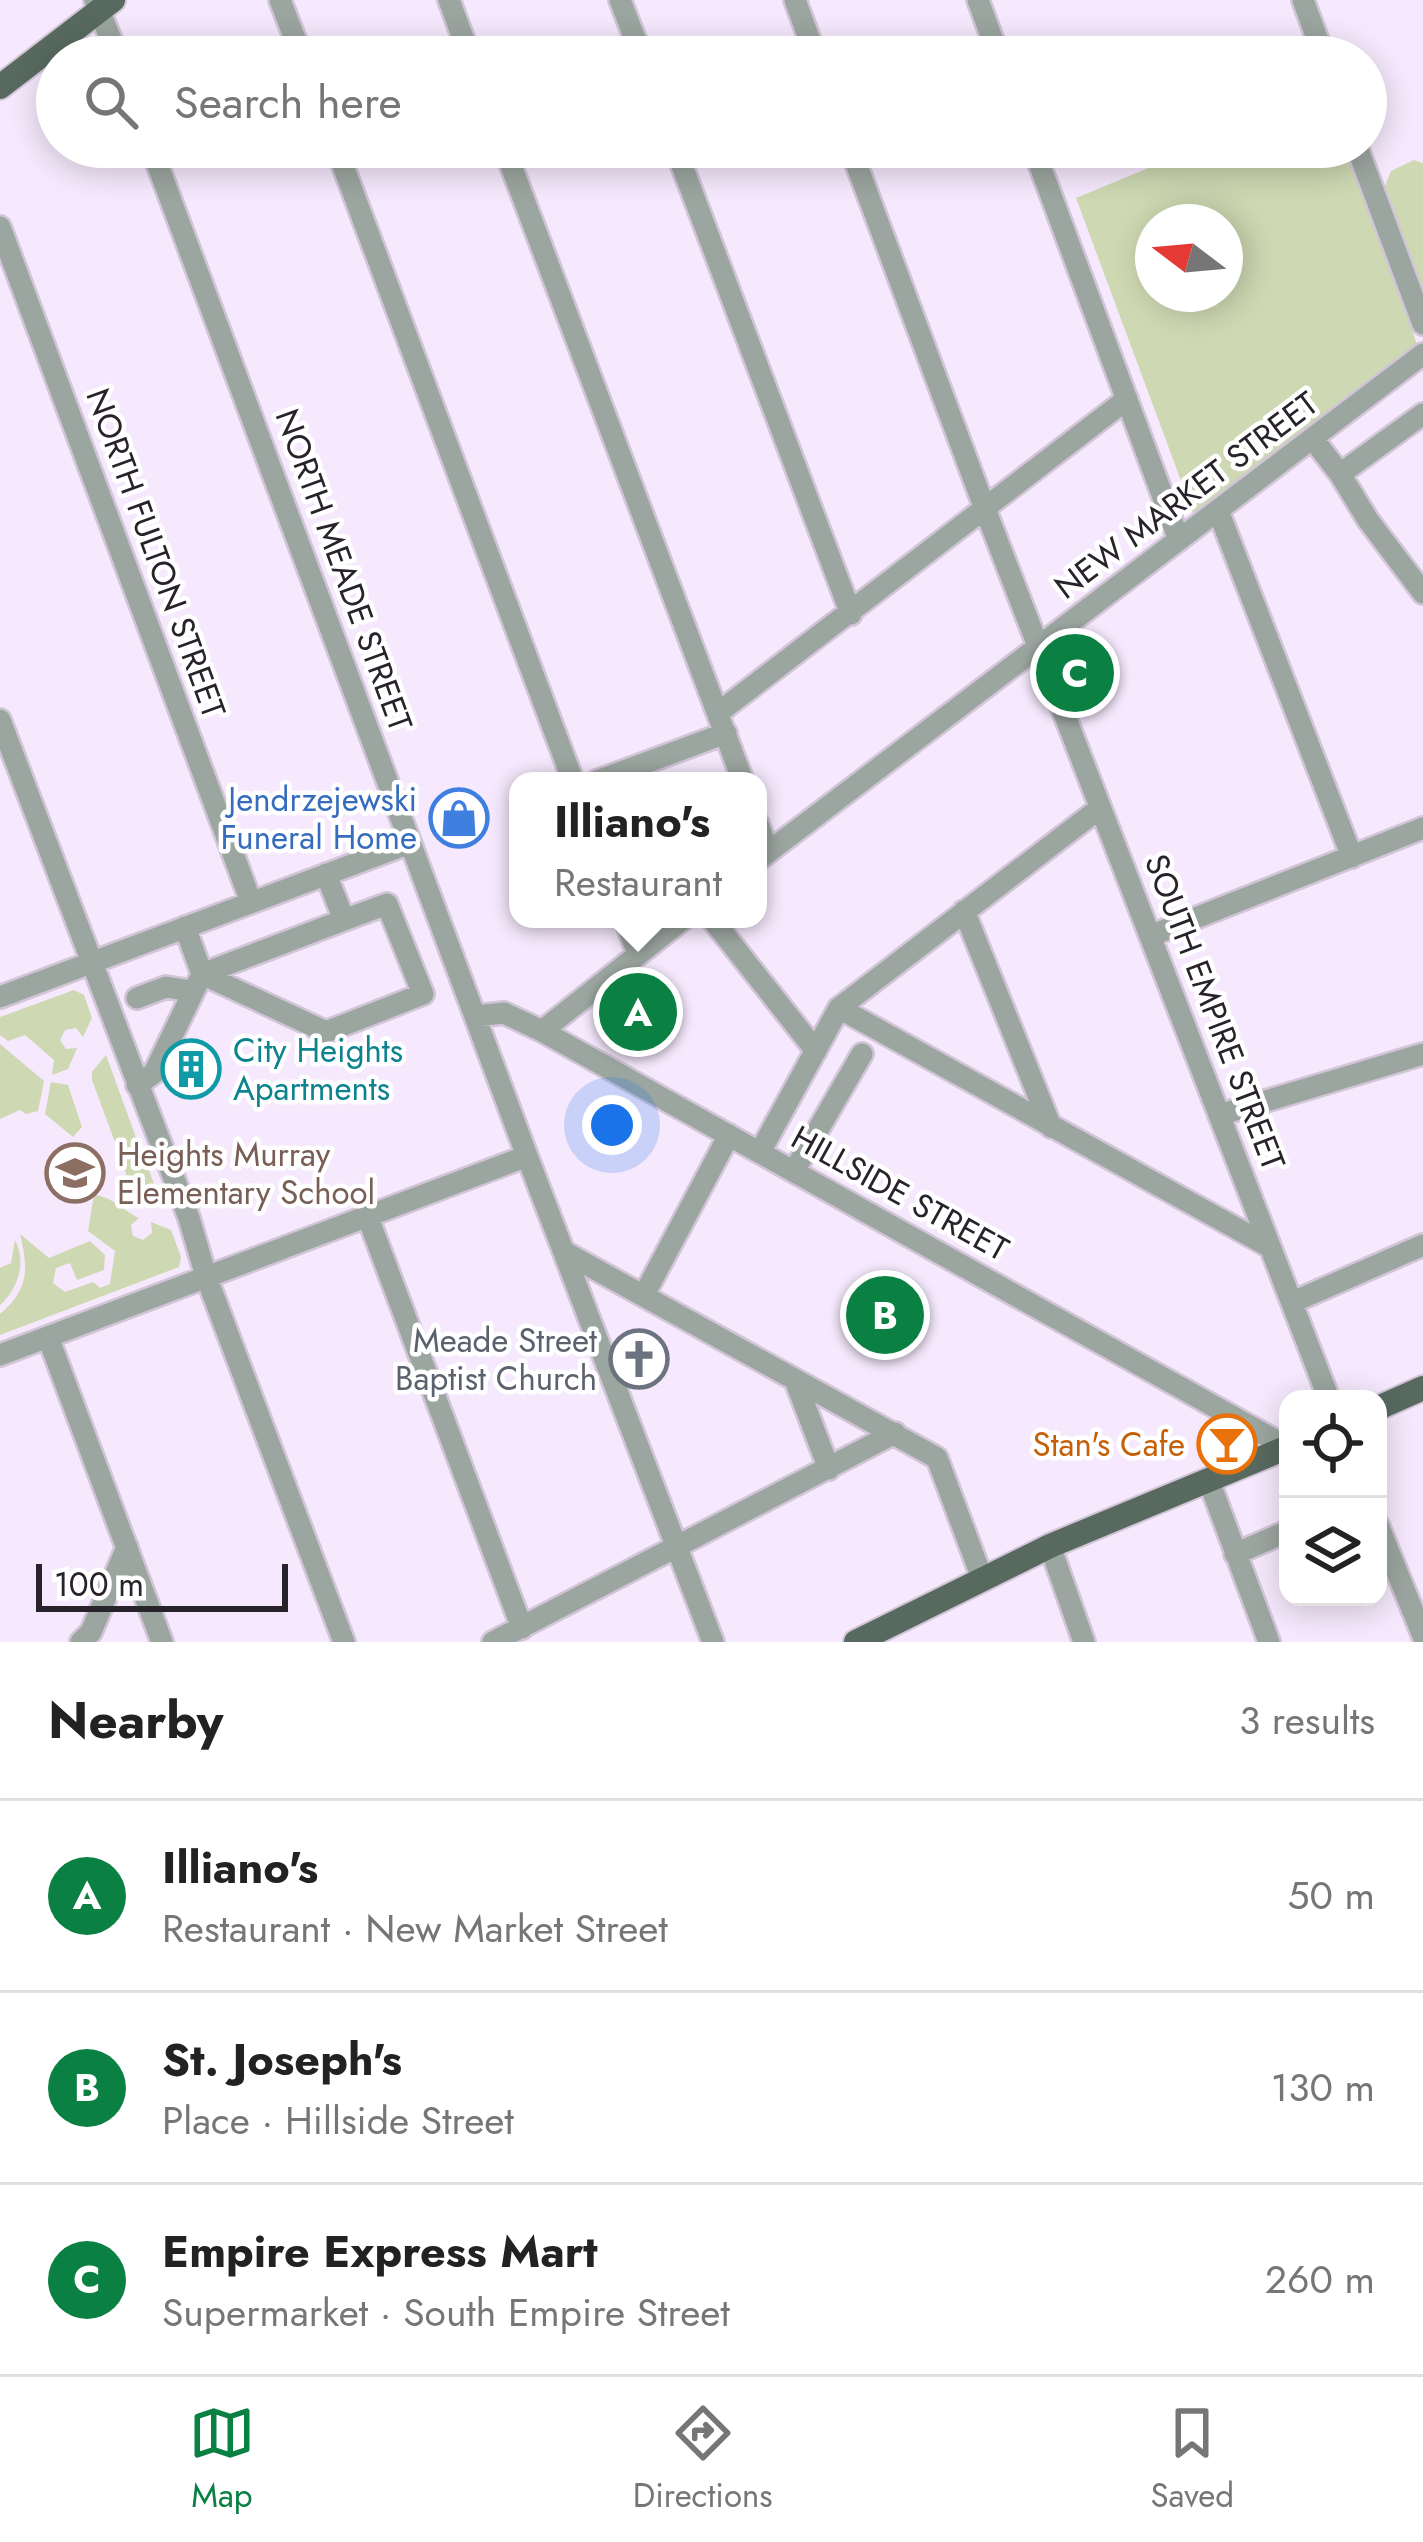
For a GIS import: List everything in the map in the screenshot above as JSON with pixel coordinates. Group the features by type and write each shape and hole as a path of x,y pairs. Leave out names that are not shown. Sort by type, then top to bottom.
{"main road":[{"path":"63,36 103,3"},
{"path":"0,87 36,58"},
{"path":"1387,1404 1423,1388"},
{"path":"856,1642 896,1633 982,1578 1279,1450"}],"street":[{"path":"280,0 294,36"},
{"path":"449,0 462,36"},
{"path":"620,0 633,36"},
{"path":"795,0 808,36"},
{"path":"978,0 991,36"},
{"path":"1303,0 1316,36"},
{"path":"103,3 112,36"},
{"name":"NORTH MEADE STREET","path":"159,168 713,1642"},
{"path":"343,168 570,772"},
{"path":"512,168 740,772"},
{"path":"683,168 851,614"},
{"name":"SOUTH EMPIRE STREET","path":"858,168 1038,649 1326,1390"},
{"path":"1041,168 1180,540"},
{"path":"1365,168 1423,325"},
{"name":"NORTH FULTON STREET","path":"0,227 250,902"},
{"name":"NEW MARKET STREET","path":"767,853 1423,354"},
{"path":"616,772 722,723 851,614 1127,399"},
{"path":"1340,474 1423,414"},
{"path":"1313,439 1423,593"},
{"path":"1219,513 1352,857"},
{"path":"0,720 344,1642"},
{"path":"760,1152 839,1008 1100,808"},
{"path":"1150,935 1423,828"},
{"path":"0,997 410,843"},
{"path":"326,874 344,920"},
{"path":"137,998 197,982 387,904 423,994 326,1032 197,982"},
{"path":"964,911 1051,1127"},
{"path":"137,1084 154,1073 197,982 185,927"},
{"path":"628,928 638,954"},
{"path":"542,1030 671,928"},
{"path":"719,928 816,1051"},
{"path":"839,1008 1270,1247"},
{"name":"HILLSIDE STREET","path":"476,1016 505,1013 542,1030 1279,1443"},
{"path":"794,1172 862,1054"},
{"path":"1219,1115 1423,1054"},
{"path":"644,1295 729,1135"},
{"path":"0,1355 527,1156"},
{"path":"368,1215 523,1628"},
{"path":"1293,1302 1423,1245"},
{"path":"566,1253 937,1458 982,1578"},
{"path":"48,1337 162,1642"},
{"path":"795,1380 829,1469"},
{"path":"493,1642 895,1433"},
{"path":"1209,1481 1263,1640"},
{"path":"1235,1553 1279,1536"},
{"path":"1050,1546 1084,1642"},
{"path":"81,1642 91,1633 127,1547"},
{"path":"1387,1547 1423,1636"}],"green space":[{"path":"1414,160 1423,163 1423,293 1385,186 1391,171"},
{"path":"1148,168 1353,168 1417,344 1193,513 1076,198"},
{"path":"74,990 84,995 92,1018 83,1037 76,1028 65,1030 60,1040 66,1049 77,1048 68,1069 52,1075 54,1060 25,1035 8,1041 0,1035 0,1017"},
{"path":"0,1044 44,1081 38,1111 26,1114 20,1110 0,1119"},
{"path":"106,1055 138,1143 125,1149 116,1145 92,1080 92,1072"},
{"path":"51,1082 68,1085 82,1127 73,1137 45,1114"},
{"path":"142,1150 158,1196 132,1184 125,1171 126,1156"},
{"path":"94,1195 139,1218 131,1225 133,1236 143,1240 152,1233 151,1222 171,1230 181,1257 179,1267 0,1335 0,1314 17,1296 24,1277 20,1234 49,1258 90,1241 105,1255 104,1270 77,1280 70,1263 56,1268 53,1283 65,1292 93,1282 100,1288 110,1284 115,1251 88,1231"},
{"path":"15,1240 19,1275 0,1305 0,1268 11,1263"}],"place":[{"name":"Empire Express Mart","path":"1075,673"},
{"name":"Jendrzejewski Funeral Home","path":"459,818"},
{"name":"Illiano's","path":"638,1012"},
{"name":"City Heights Apartments","path":"191,1069"},
{"name":"Heights Murray Elementary School","path":"75,1173"},
{"name":"St. Joseph's","path":"885,1315"},
{"name":"Meade Street Baptist Church","path":"639,1359"},
{"name":"Stan's Cafe","path":"1227,1444"}]}
